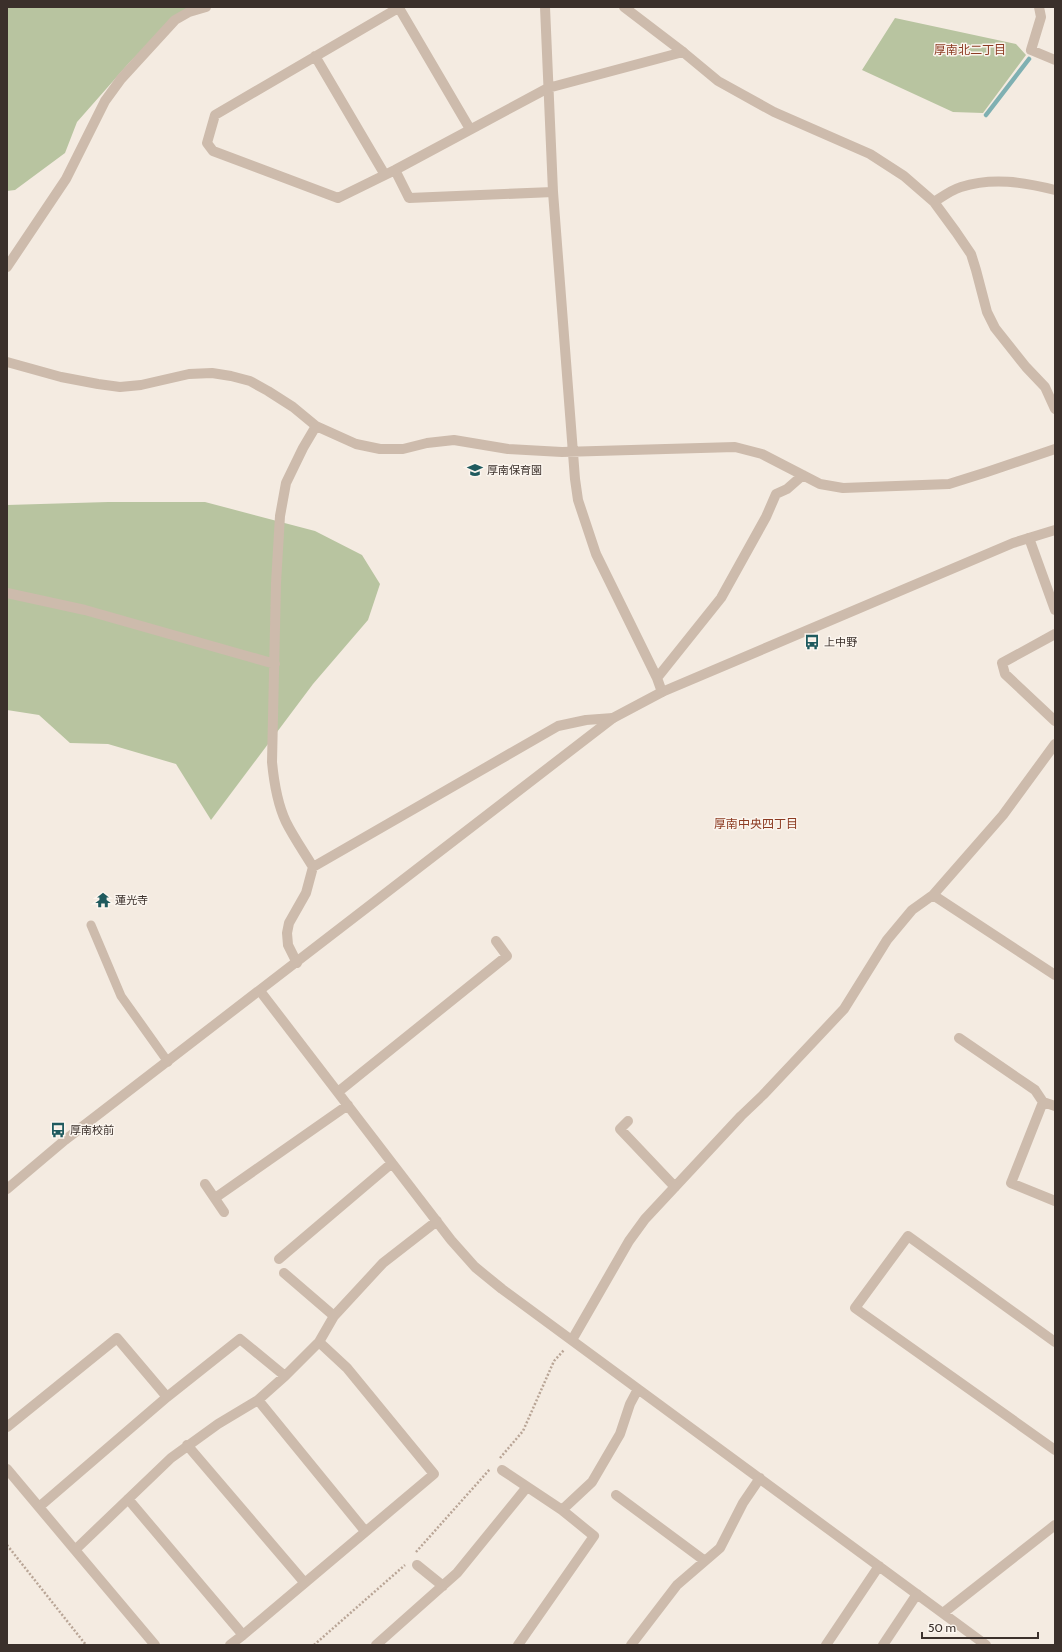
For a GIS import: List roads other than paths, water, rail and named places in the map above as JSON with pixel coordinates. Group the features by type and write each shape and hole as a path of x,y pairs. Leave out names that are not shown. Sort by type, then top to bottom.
{"street":[{"path":"7,267 66,179 105,100 121,79 159,35 175,20 189,12 206,7"},
{"path":"545,7 553,192 571,433 578,500 596,554 657,678 662,692"},
{"path":"624,7 718,81 774,112 870,154 904,176 934,202 971,254 987,312 995,328 1026,367 1045,387 1055,409"},
{"path":"1039,7 1041,17 1031,50 1055,60"},
{"path":"470,129 400,8 215,115 207,143 213,151 338,198 395,170 548,88 683,52"},
{"path":"315,56 385,175"},
{"path":"395,170 409,198 553,192"},
{"path":"934,202 960,187 988,182 1017,182 1055,190"},
{"path":"7,362 61,377 120,387 141,385 190,374 212,373 230,376 250,381 268,391 293,407 316,426 356,444 380,449 403,449 427,443 454,440 508,449 562,452 735,447 762,454 820,484 843,488 949,484 1055,449"},
{"path":"313,867 286,821 279,805 274,786 272,762 276,583 280,516 286,483 303,448 316,426"},
{"path":"657,678 721,598 766,517 776,494 787,490 803,475"},
{"path":"7,1189 65,1140 297,963 613,718 662,692 1006,546 1055,530"},
{"path":"1029,538 1055,610"},
{"path":"7,593 85,610 275,664"},
{"path":"1055,634 1002,663 1004,674 1055,721"},
{"path":"297,963 288,945 287,933 289,922 306,893 313,867 558,726 586,720 613,718"},
{"path":"572,1340 629,1241 645,1219 844,1009 887,940 912,910 933,895 1003,815 1055,744"},
{"path":"933,895 1055,976"},
{"path":"338,1092 507,956 496,941"},
{"path":"260,991 451,1240 475,1267 502,1289 986,1645"},
{"path":"959,1038 1035,1090 1043,1102 1055,1106"},
{"path":"1043,1102 1011,1183 1055,1201"},
{"path":"215,1198 348,1105"},
{"path":"628,1121 620,1129 675,1187"},
{"path":"279,1259 392,1163"},
{"path":"205,1184 224,1212"},
{"path":"75,1550 187,1445 258,1400 285,1376 319,1342 334,1316 383,1264 437,1221"},
{"path":"1055,1342 908,1236 856,1308 1055,1450"},
{"path":"284,1273 334,1316"},
{"path":"7,1427 117,1338 167,1397"},
{"path":"39,1507 167,1397 240,1339 285,1376"},
{"path":"230,1645 434,1474 347,1368 319,1342"},
{"path":"562,1510 592,1482 620,1434 630,1404 638,1389"},
{"path":"258,1400 365,1531"},
{"path":"187,1445 304,1582"},
{"path":"7,1469 155,1645"},
{"path":"502,1470 562,1510 594,1536 519,1645"},
{"path":"631,1645 677,1585 720,1548 743,1503 760,1478"},
{"path":"376,1645 457,1573 526,1487"},
{"path":"616,1495 706,1561"},
{"path":"128,1499 242,1635"},
{"path":"943,1613 1055,1525"},
{"path":"417,1565 443,1586"},
{"path":"826,1645 879,1566"},
{"path":"882,1645 917,1594"}],"lane":[{"path":"91,925 121,996 168,1062"}],"waterway":[{"path":"986,115 1029,59"}],"place":[{"name":"厚南保育園","path":"475,470"},
{"name":"上中野","path":"812,642"},
{"name":"蓮光寺","path":"103,900"},
{"name":"厚南校前","path":"58,1130"}],"district":[{"name":"厚南北二丁目","path":"970,50"},
{"name":"厚南中央四丁目","path":"756,824"}]}
